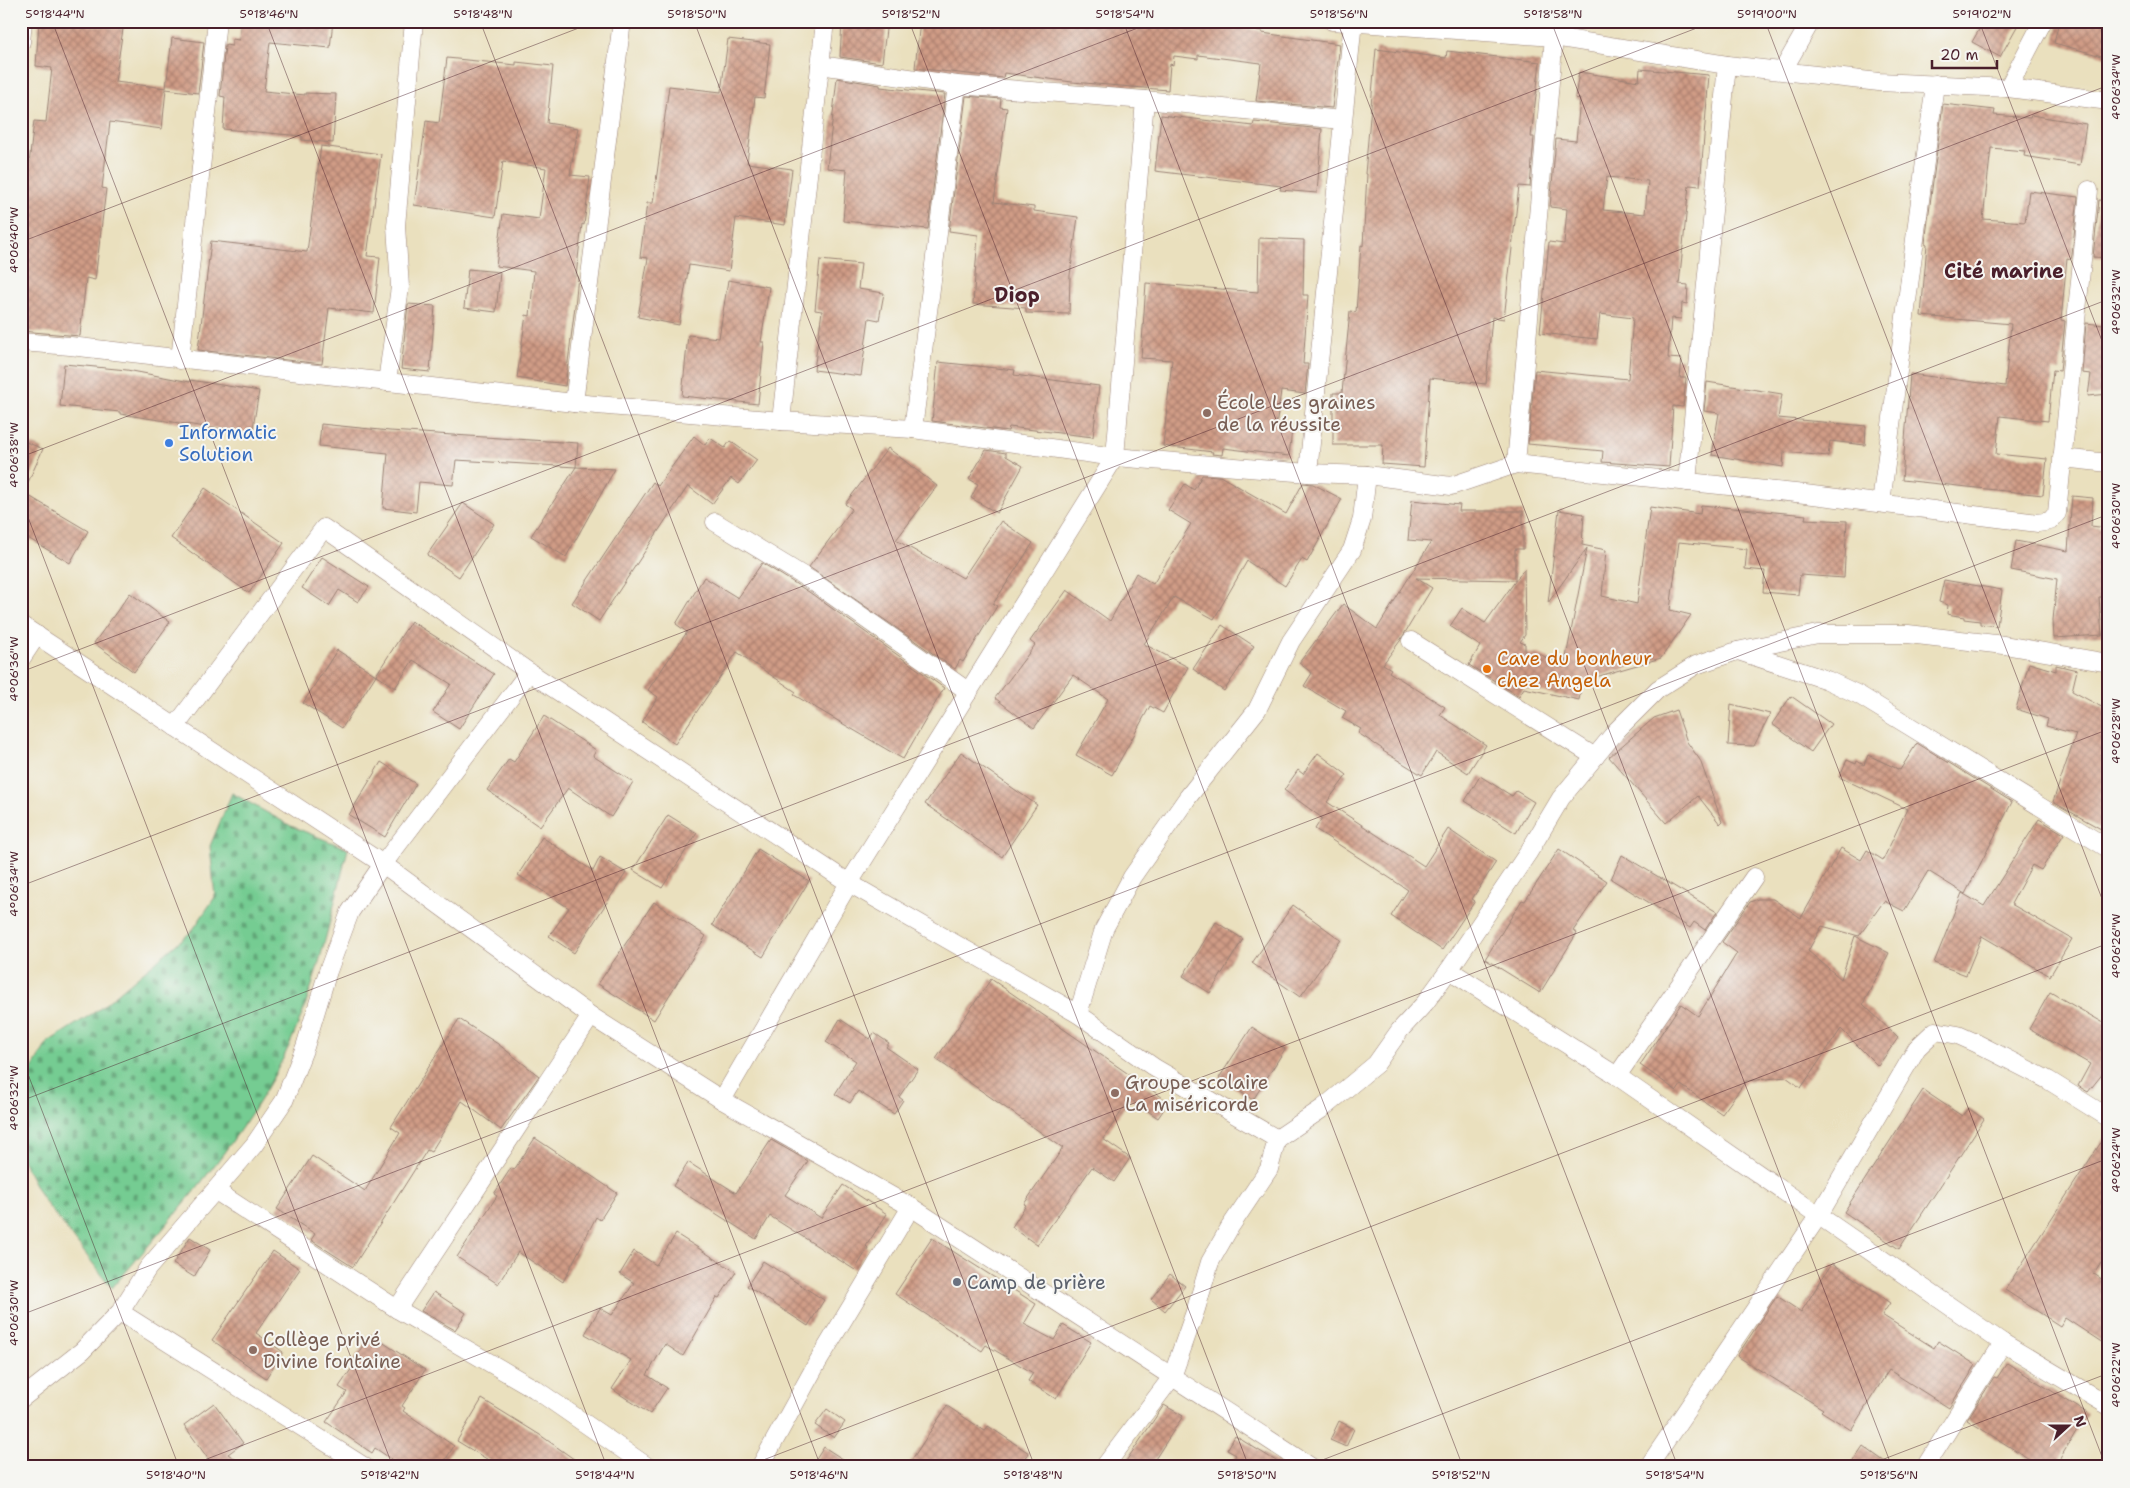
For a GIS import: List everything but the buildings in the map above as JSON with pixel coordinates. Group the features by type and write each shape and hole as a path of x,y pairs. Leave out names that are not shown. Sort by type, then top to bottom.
{"street":[{"path":"21,42 23,21"},
{"path":"180,360 217,21"},
{"path":"387,382 400,287 396,226 414,21"},
{"path":"574,402 622,21"},
{"path":"780,421 825,21"},
{"path":"1332,21 1557,29 1727,65 1879,82 2008,88 2109,101"},
{"path":"1783,70 1810,21"},
{"path":"2008,88 2043,21"},
{"path":"1308,474 1352,23"},
{"path":"1516,464 1557,29"},
{"path":"820,65 957,85 1145,100 1342,120"},
{"path":"1688,482 1727,65"},
{"path":"1881,503 1935,84"},
{"path":"913,429 957,85"},
{"path":"722,1100 849,883 1115,457 1145,100"},
{"path":"21,342 574,402 780,421 913,429 1115,457 1308,474 1367,475 1451,486 1516,464 1881,503 2038,523 2050,521 2057,513 2089,190"},
{"path":"2062,458 2109,463"},
{"path":"1078,1014 1104,930 1132,877 1188,797 1257,710 1291,641 1352,550 1362,519 1367,475"},
{"path":"715,522 815,582 969,692"},
{"path":"175,727 324,528 529,672 849,883 1078,1014 1155,1068 1277,1139"},
{"path":"21,625 383,864 591,1016 722,1100 911,1207 1311,1467"},
{"path":"1104,1467 1172,1377 1196,1310 1210,1262 1230,1226 1269,1169 1277,1139 1323,1108 1376,1064 1400,1030 1425,1003 1449,970 1528,853 1561,798 1618,730 1658,689 1696,665 1737,651 1818,634 1908,634 2004,645 2109,663"},
{"path":"21,659 37,635"},
{"path":"1411,641 1595,756"},
{"path":"1737,651 1827,680 1859,696 1921,732 2109,849"},
{"path":"21,1399 82,1351 120,1312 148,1268 254,1145 284,1100 305,1047 328,971 350,912 383,864 529,672"},
{"path":"1617,1076 1754,877"},
{"path":"1449,970 1617,1076 2004,1343 2109,1406"},
{"path":"397,1310 591,1016"},
{"path":"1648,1467 1819,1215 1917,1048 1935,1031 1958,1035 1984,1047 2048,1080 2109,1118"},
{"path":"216,1191 397,1310 535,1389 648,1467"},
{"path":"760,1467 816,1365 911,1207"},
{"path":"120,1312 365,1467"},
{"path":"1926,1467 2004,1343"}],"green space":[{"path":"232,793 291,826 348,849 325,941 306,1002 282,1060 267,1088 214,1166 112,1288 42,1198 21,1158 21,1087 48,1042 98,1010 192,931 215,897 210,846"}],"place":[{"name":"École Les graines de la réussite","path":"1207,413"},
{"name":"Informatic Solution","path":"169,443"},
{"name":"Cave du bonheur chez Angela","path":"1487,669"},
{"name":"Groupe scolaire La miséricorde","path":"1115,1093"},
{"name":"Camp de prière","path":"957,1282"},
{"name":"Collège privé Divine fontaine","path":"253,1350"}],"district":[{"name":"Cité marine","path":"2004,271"},
{"name":"Diop","path":"1017,295"}]}
